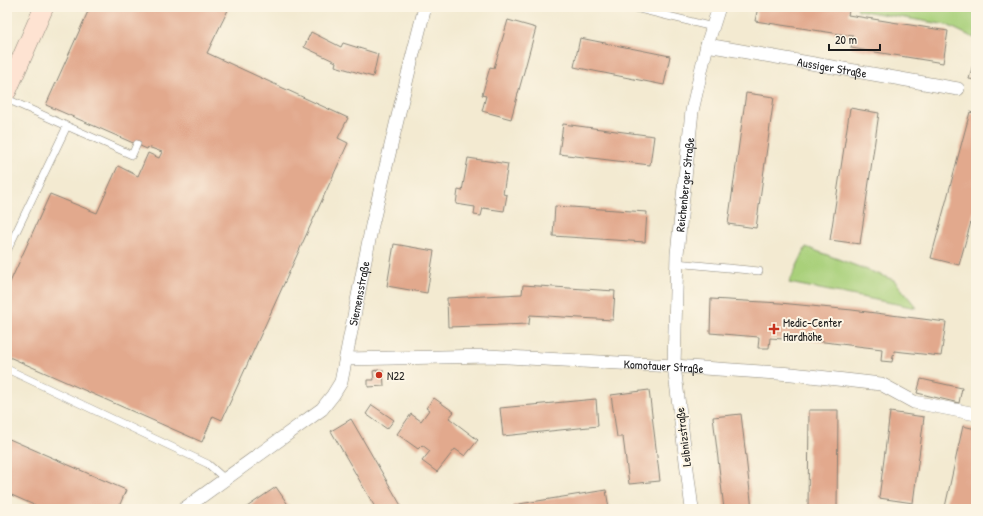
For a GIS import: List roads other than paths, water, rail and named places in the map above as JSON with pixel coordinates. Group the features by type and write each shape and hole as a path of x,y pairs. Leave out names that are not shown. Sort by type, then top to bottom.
{"main road":[{"path":"7,91 44,7"}],"street":[{"name":"Siemensstraße","path":"184,509 322,409 334,395 341,382 372,225 425,7"},
{"name":"Reichenberger Straße","path":"674,366 676,263 692,111 707,45 720,7"},
{"name":"Aussiger Straße","path":"707,45 958,88"},
{"name":"Komotauer Straße","path":"346,359 489,356 792,374 881,384 914,402 976,414"},
{"name":"Leibnizstraße","path":"674,366 692,509"}],"lane":[{"path":"631,7 713,27"},
{"path":"7,99 132,156 138,144"},
{"path":"7,251 67,126"},
{"path":"676,263 759,271"},
{"path":"7,369 208,464 226,479"}],"place":[{"name":"Medic-Center Hardhöhe","path":"774,329"},
{"name":"N22","path":"379,375"}]}
